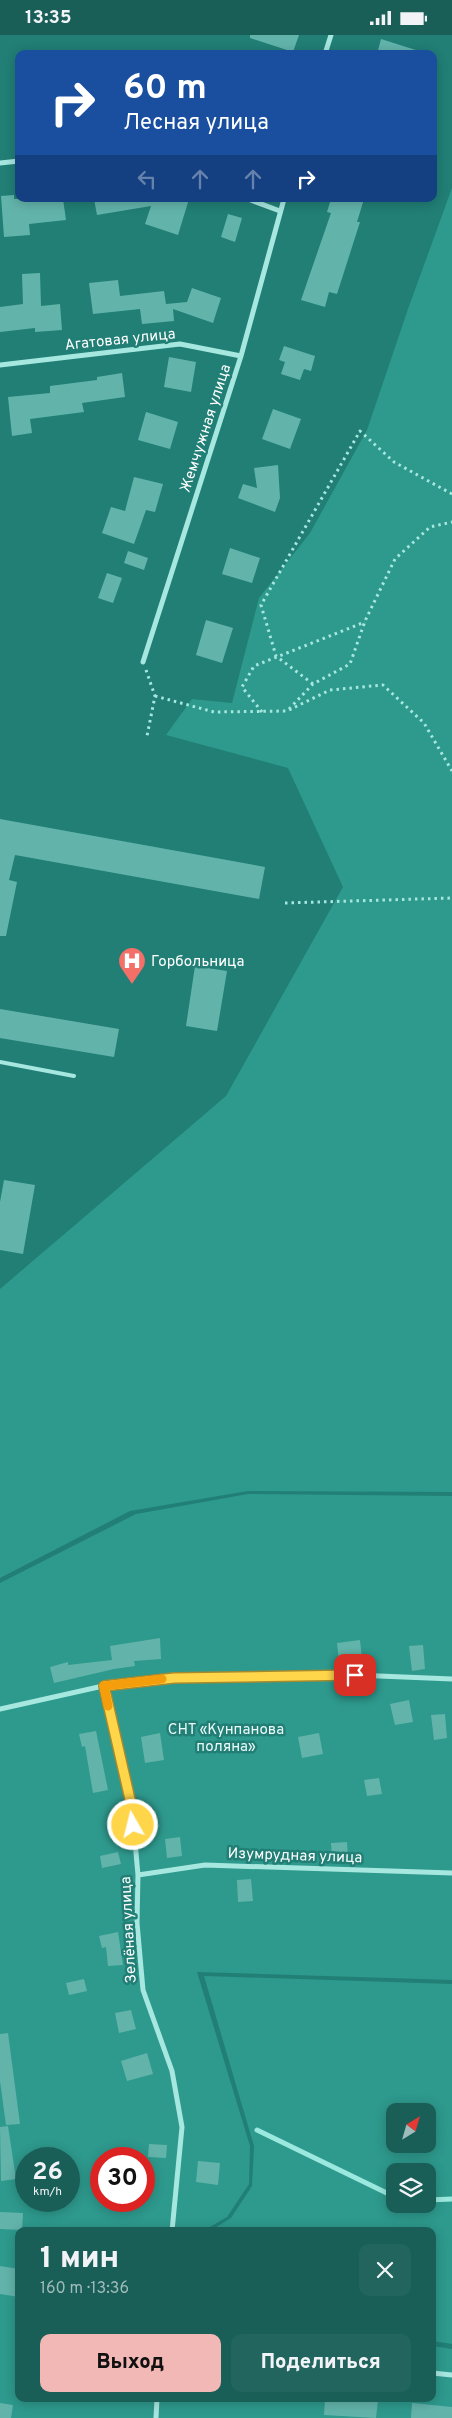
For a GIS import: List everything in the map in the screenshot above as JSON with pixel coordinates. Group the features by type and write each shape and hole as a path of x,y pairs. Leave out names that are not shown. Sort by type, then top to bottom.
{"street":[{"path":"326,50 331,35"},
{"path":"0,163 15,161"},
{"path":"256,202 280,211"},
{"name":"Жемчужная улица","path":"143,662 241,356 283,202"},
{"name":"Агатовая улица","path":"0,365 180,344 241,356"},
{"path":"0,1709 104,1686 174,1678 355,1675 452,1679"},
{"name":"Зелёная улица","path":"104,1686 132,1808 138,1875 137,1923 143,1990 172,2071 182,2127 172,2227"},
{"name":"Изумрудная улица","path":"138,1875 205,1865 452,1873"},
{"path":"436,2373 452,2375"},
{"path":"156,2418 157,2402"}],"lane":[{"path":"0,1062 74,1076"}],"path":[{"path":"313,684 276,656 261,605 360,431 394,462 452,494"},
{"path":"287,711 313,684 350,664 365,621 395,559 430,527 452,522"},
{"path":"262,711 242,687 254,666 365,621"},
{"path":"143,662 155,696 146,736"},
{"path":"155,696 214,711 287,711 330,690 382,685 424,723 452,771"},
{"path":"285,903 452,897"}],"green space":[{"path":"452,188 452,1492 248,1491 130,1511 0,1578 0,1289 226,1096 343,887 288,768 166,735 192,699 232,703 259,598 310,533 367,430"},
{"name":"СНТ «Кунпанова поляна»","path":"248,1494 452,1496 452,1980 197,1972 250,2146 249,2184 227,2217 210,2227 15,2227 15,2402 436,2402 436,2346 452,2349 452,2418 0,2418 0,1583 136,1514"},
{"path":"204,1976 452,1984 452,2344 436,2341 436,2227 216,2227 231,2218 252,2186 254,2146"}],"building":[{"path":"250,35 299,35 294,50 287,50 250,38"},
{"path":"381,39 416,50 378,50"},
{"path":"14,195 15,202 63,202 66,220 29,224 30,235 4,237 1,196"},
{"path":"95,202 188,202 178,235 145,224 151,206 97,215"},
{"path":"330,202 363,202 357,222 360,222 337,294 329,292 325,307 301,300 331,213 327,212"},
{"path":"228,214 242,218 235,242 221,237"},
{"path":"40,273 41,306 60,304 62,330 35,332 35,328 0,332 0,307 23,304 22,274"},
{"path":"118,280 120,296 164,291 166,304 187,302 192,288 221,298 213,323 173,309 174,321 142,324 140,309 93,314 89,283"},
{"path":"284,346 315,356 311,371 304,369 300,380 281,374 285,362 279,360"},
{"path":"169,357 196,362 191,392 164,387"},
{"path":"122,373 125,397 82,403 84,412 30,419 32,433 12,436 8,397 50,393 50,386 97,380 97,377"},
{"path":"273,409 301,419 290,449 262,439"},
{"path":"146,412 178,422 170,449 138,440"},
{"path":"278,465 280,498 275,512 238,498 243,484 257,488 254,468"},
{"path":"134,477 163,484 155,512 146,510 134,544 102,533 111,507 125,511"},
{"path":"230,548 260,558 252,583 222,574"},
{"path":"128,551 148,558 144,570 124,563"},
{"path":"107,573 122,578 113,603 98,598"},
{"path":"206,620 233,628 222,663 196,655"},
{"path":"0,819 265,867 259,899 15,855 9,880 17,882 6,936 0,936"},
{"path":"195,966 227,971 217,1031 186,1026"},
{"path":"0,1009 119,1029 114,1057 0,1038"},
{"path":"4,1180 35,1185 23,1254 0,1250 0,1202"},
{"path":"160,1638 161,1659 134,1661 135,1666 54,1683 50,1667 68,1662 68,1665 112,1660 110,1646"},
{"path":"360,1640 362,1659 339,1661 337,1643"},
{"path":"423,1645 425,1669 412,1671 409,1646"},
{"path":"409,1700 413,1722 395,1725 390,1704"},
{"path":"445,1714 447,1738 434,1740 431,1715"},
{"path":"96,1731 108,1790 93,1793 85,1746 82,1747 79,1734"},
{"path":"160,1733 164,1760 145,1763 141,1737"},
{"path":"319,1733 323,1754 302,1758 298,1737"},
{"path":"379,1778 382,1794 367,1796 364,1780"},
{"path":"180,1837 182,1856 167,1858 165,1839"},
{"path":"347,1842 348,1857 332,1858 331,1843"},
{"path":"118,1852 121,1864 102,1868 100,1856"},
{"path":"251,1879 253,1901 238,1902 237,1880"},
{"path":"118,1932 123,1965 108,1966 106,1947 102,1948 99,1936"},
{"path":"84,1979 87,1991 69,1995 66,1983"},
{"path":"131,2010 136,2029 119,2033 115,2013"},
{"path":"8,2033 20,2124 6,2125 0,2081 0,2034"},
{"path":"147,2053 153,2074 127,2081 121,2061"},
{"path":"8,2126 15,2179 1,2181 0,2127"},
{"path":"149,2144 167,2145 166,2158 155,2157 155,2147 149,2147"},
{"path":"198,2161 220,2163 218,2185 196,2182"},
{"path":"0,2212 23,2213 22,2227 15,2227 15,2230 0,2229"},
{"path":"0,2266 15,2268 15,2296 0,2294"},
{"path":"325,2402 378,2402 376,2418 324,2415"},
{"path":"0,2403 13,2405 11,2418 0,2418"},
{"path":"412,2403 452,2407 452,2418 411,2418"}],"waterway":[{"path":"257,2130 386,2193"},
{"path":"436,2200 452,2199"}],"slow traffic":[{"path":"108,1706 104,1686 162,1679"}],"place":[{"name":"Горбольница","path":"132,985"}],"route":[{"path":"133,1825 132,1808 104,1686 174,1678 355,1675"}]}
